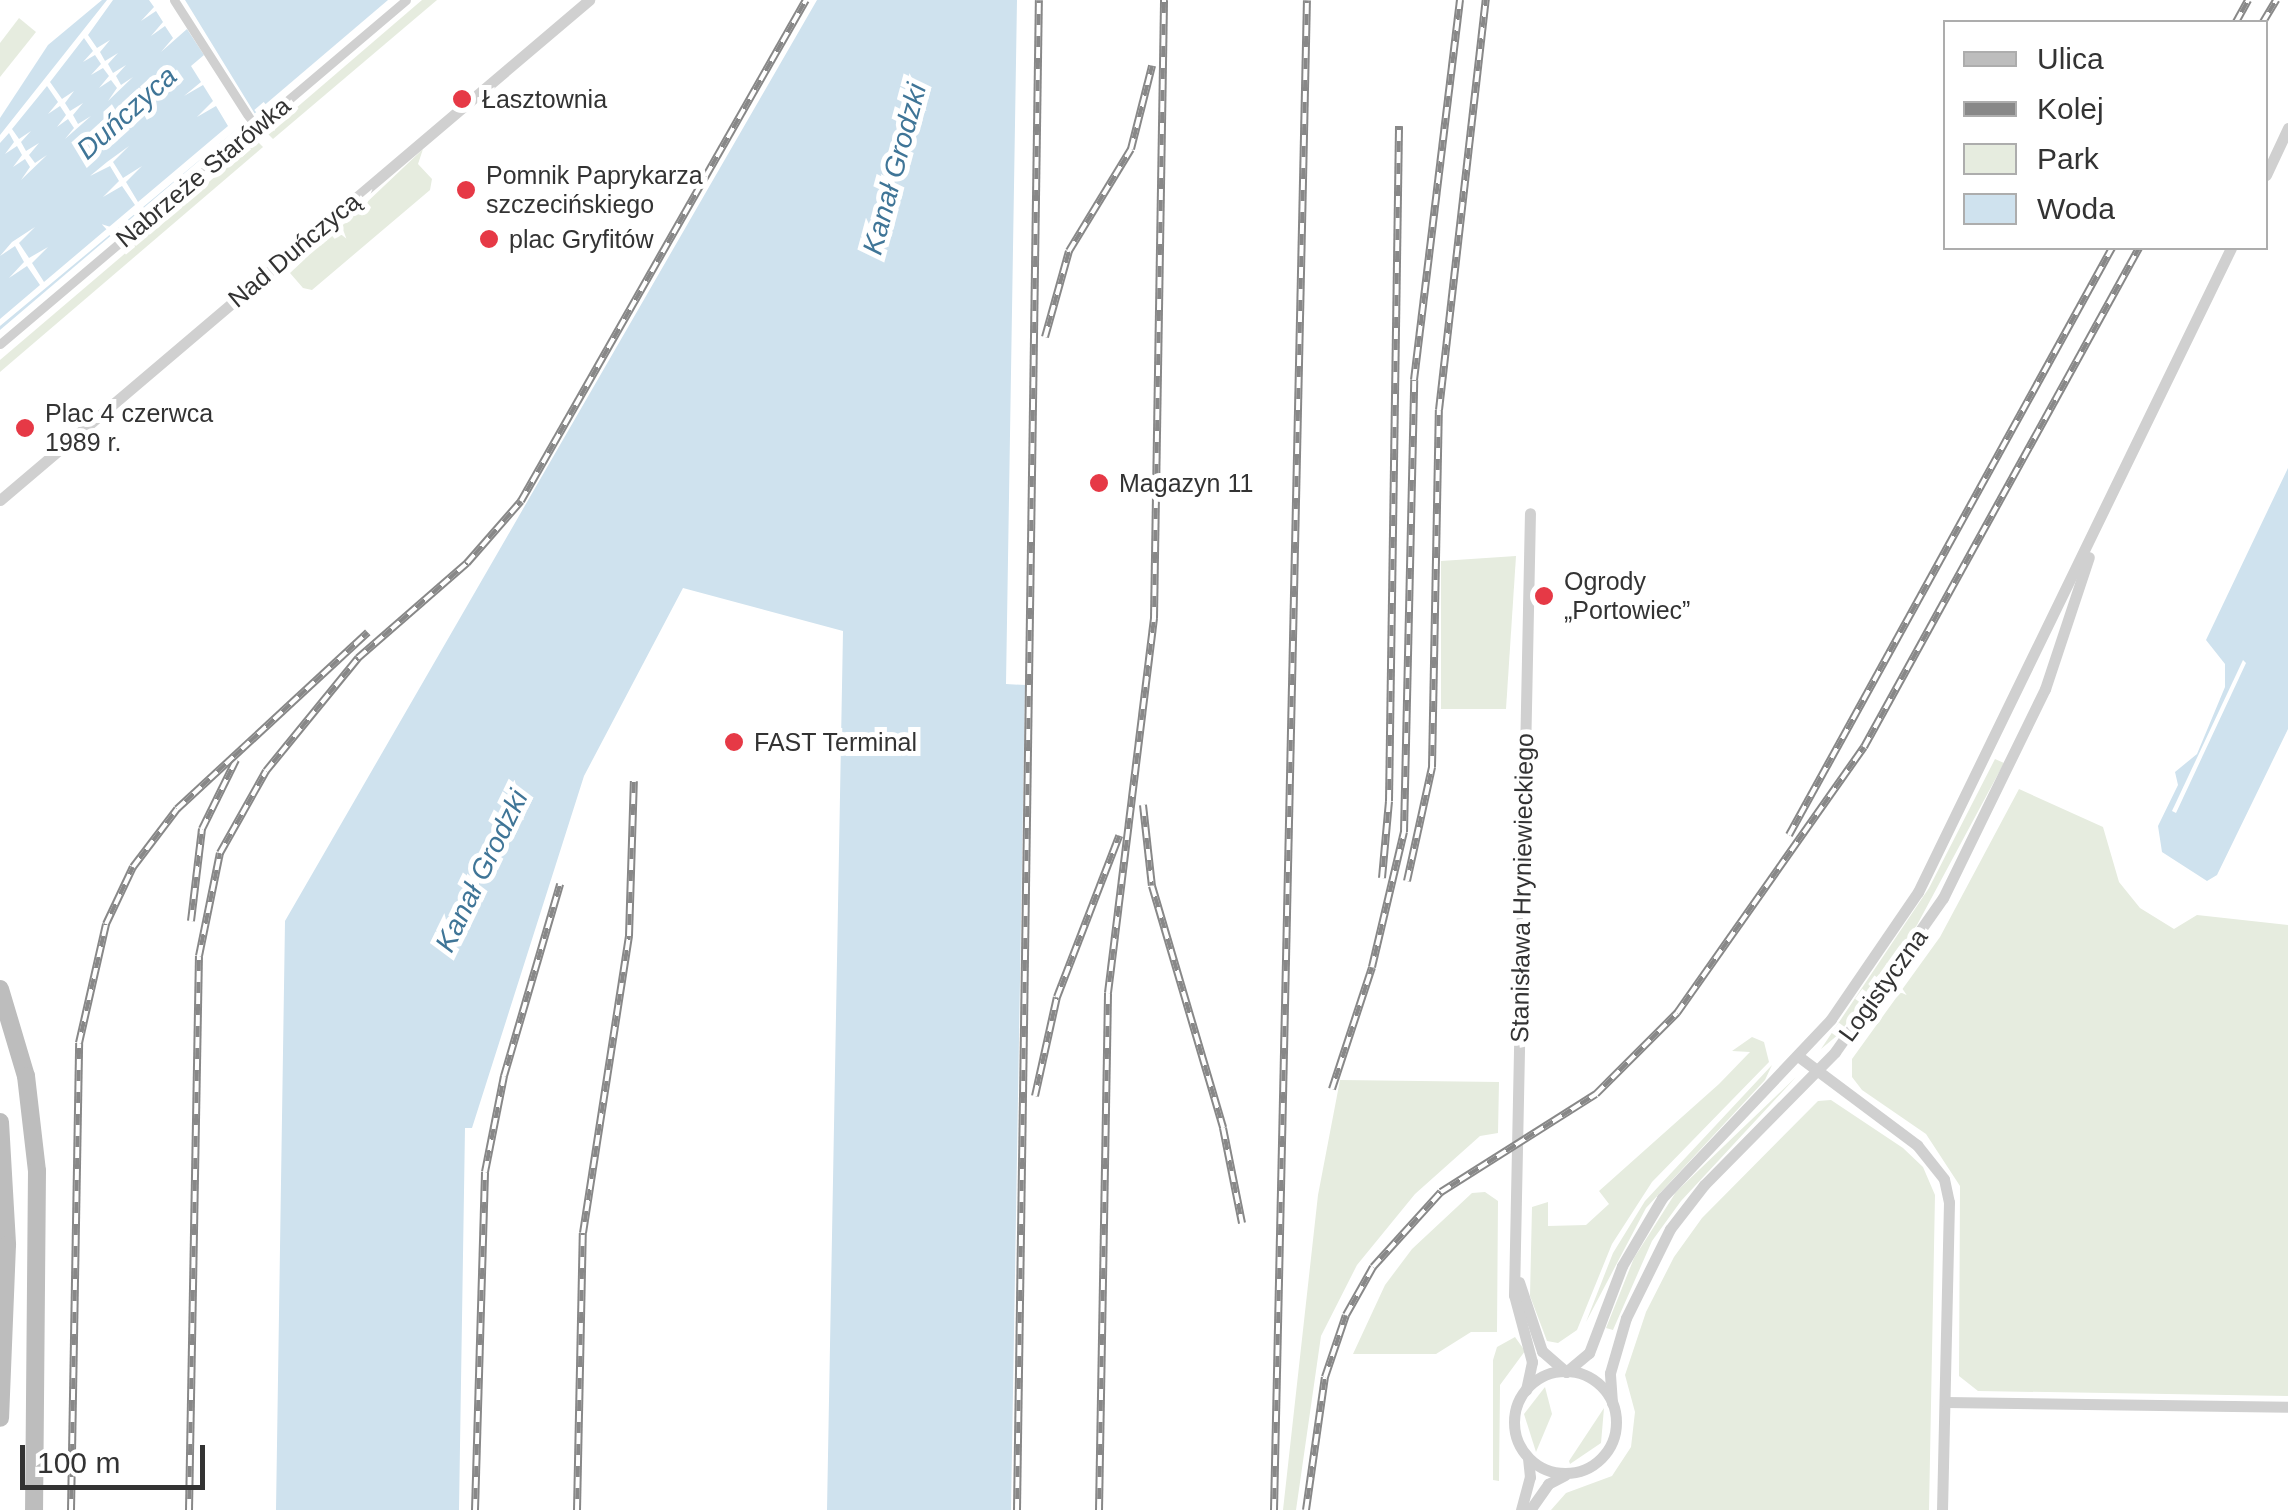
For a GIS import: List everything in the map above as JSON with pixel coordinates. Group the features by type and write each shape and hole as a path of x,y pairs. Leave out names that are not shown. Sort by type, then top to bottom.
{"main road":[{"path":"0,989 26,1076 36,1152 34,1510"},
{"path":"0,1122 7,1245 0,1418"}],"street":[{"path":"174,0 256,128"},
{"name":"Nabrzeże Starówka","path":"0,344 406,0"},
{"name":"Nad Duńczycą","path":"0,500 589,0"},
{"path":"352,30 360,39"},
{"path":"2268,171 2288,128"},
{"name":"Logistyczna","path":"1566,1372 1589,1353 1622,1266 1662,1198 1798,1056 1864,974 1924,882 2230,250"},
{"name":"Stanisława Hryniewieckiego","path":"1526,1390 1532,1364 1514,1304 1530,512"},
{"name":"Logistyczna","path":"1612,1403 1609,1380 1620,1336 1664,1238 1704,1185 1818,1071 1920,934 1976,837 2045,689 2099,524"},
{"path":"1798,1056 1917,1144 1944,1179 1946,1402 1942,1510"},
{"name":"Stanisława Hryniewieckiego","path":"1516,1264 1538,1344 1566,1372"},
{"path":"1520,1510 1530,1476 1514,1422 1526,1390 1566,1372 1594,1380 1612,1403 1610,1446 1593,1465 1548,1484 1530,1510"},
{"path":"1946,1402 2288,1406"},
{"path":"1526,1454 1546,1469 1570,1473"}],"green space":[{"path":"422,0 437,0 273,139 267,133"},
{"path":"19,18 36,32 0,77 0,43"},
{"path":"257,141 263,147 0,372 0,360"},
{"path":"423,149 418,164 432,179 430,190 312,290 303,288 290,273 305,259 301,254 320,237 326,241"},
{"path":"1516,556 1506,709 1441,709 1441,561"},
{"path":"1995,759 2004,763 1917,925 1839,1034 1821,1049 1929,888"},
{"path":"2019,789 2103,827 2119,882 2140,908 2174,929 2197,915 2288,925 2288,1396 1978,1391 1959,1376 1960,1186 1926,1134 1862,1090 1852,1077 1852,1059 1940,937"},
{"path":"1752,1037 1764,1042 1769,1062 1652,1182 1612,1244 1577,1330 1558,1343 1547,1341 1530,1296 1532,1207 1548,1202 1548,1226 1586,1225 1609,1204 1599,1191 1719,1084 1750,1052 1732,1051"},
{"path":"1772,1065 1765,1080 1646,1208 1586,1322 1613,1253 1645,1201"},
{"path":"1796,1077 1681,1201 1652,1241 1613,1330 1606,1328 1634,1258 1676,1192"},
{"path":"1340,1080 1499,1082 1498,1133 1480,1136 1415,1194 1357,1265 1321,1336 1296,1510 1283,1510 1318,1195"},
{"path":"1831,1100 1903,1148 1923,1167 1935,1195 1929,1510 1551,1510 1566,1493 1612,1476 1631,1447 1635,1412 1625,1375 1646,1312 1674,1257 1702,1218 1818,1101"},
{"path":"1485,1192 1498,1201 1497,1332 1471,1332 1436,1354 1353,1354 1385,1285 1412,1249 1472,1193"},
{"path":"1515,1337 1525,1351 1500,1385 1499,1481 1493,1480 1493,1360 1497,1347"},
{"path":"1545,1387 1552,1414 1536,1452 1524,1414"},
{"path":"1604,1408 1601,1443 1570,1464 1569,1461"}],"water":[{"name":"Duńczyca","path":"102,0 388,0 0,330 0,118 48,45"},
{"name":"Kanał Grodzki","path":"817,0 1017,0 1006,684 1025,685 1011,1510 827,1510 843,631 683,588 584,776 472,1128 465,1128 459,1510 276,1510 285,921"},
{"path":"2288,468 2288,729 2217,875 2207,881 2162,852 2158,826 2178,785 2175,772 2197,754 2225,687 2225,664 2206,640"}],"pier":[{"path":"107,0 113,0 88,35 97,48 110,40 100,52 105,61 118,53 108,64 113,73 126,65 116,76 121,85 133,77 108,101 117,88 111,80 99,88 109,76 103,68 91,75 101,64 95,55 83,62 93,51 84,38 50,82 62,99 74,91 65,103 70,111 83,103 73,115 78,124 91,116 65,139 74,128 68,119 57,127 66,115 60,106 48,114 58,102 47,86 12,129 19,139 31,131 21,142 26,151 39,143 29,155 35,163 47,155 21,180 30,167 25,159 13,167 22,155 17,146 5,154 14,142 9,133 0,143 0,135"},
{"path":"149,0 185,0 255,114 0,326 0,319 40,285 27,266 9,278 24,262 15,246 0,256 12,242 35,227 19,243 29,258 48,247 32,263 44,282 135,205 122,186 103,197 119,181 110,166 90,176 129,146 113,162 123,178 142,166 126,182 138,202 228,126 216,106 197,117 213,101 203,85 184,96 201,82 191,66 204,55 187,29 161,52 173,38 165,26 151,36 163,22 156,11 141,21 154,7"},
{"path":"2243,660 2246,663 2176,813 2172,811"}],"railway":[{"path":"189,1510 199,956 220,853 266,771 358,658 467,563 521,501 806,0"},
{"path":"1017,1510 1039,0"},
{"path":"1099,1510 1108,993 1154,618 1164,0"},
{"path":"1274,1510 1307,0"},
{"path":"1332,1089 1372,967 1404,832 1414,380 1460,0"},
{"path":"1407,881 1432,767 1439,410 1486,0"},
{"path":"2237,20 2248,0"},
{"path":"2264,20 2276,0"},
{"path":"1045,337 1069,251 1131,149 1152,66"},
{"path":"1382,878 1389,801 1399,126"},
{"path":"1789,835 2111,250"},
{"path":"1306,1510 1325,1377 1346,1315 1373,1267 1441,1192 1596,1094 1677,1013 1864,747 2138,250"},
{"path":"71,1510 79,1043 106,924 133,867 177,809 368,632"},
{"path":"191,921 202,829 236,760"},
{"path":"577,1510 583,1233 629,936 634,781"},
{"path":"1143,805 1152,886 1223,1128 1242,1223"},
{"path":"1035,1096 1057,997 1119,836"},
{"path":"475,1510 485,1172 504,1076 560,884"}],"place":[{"name":"Łasztownia","path":"462,99"},
{"name":"Pomnik Paprykarza szczecińskiego","path":"466,190"},
{"name":"plac Gryfitów","path":"489,239"},
{"name":"Plac 4 czerwca 1989 r.","path":"25,428"},
{"name":"Magazyn 11","path":"1099,483"},
{"name":"Ogrody „Portowiec”","path":"1544,596"},
{"name":"FAST Terminal","path":"734,742"}]}
